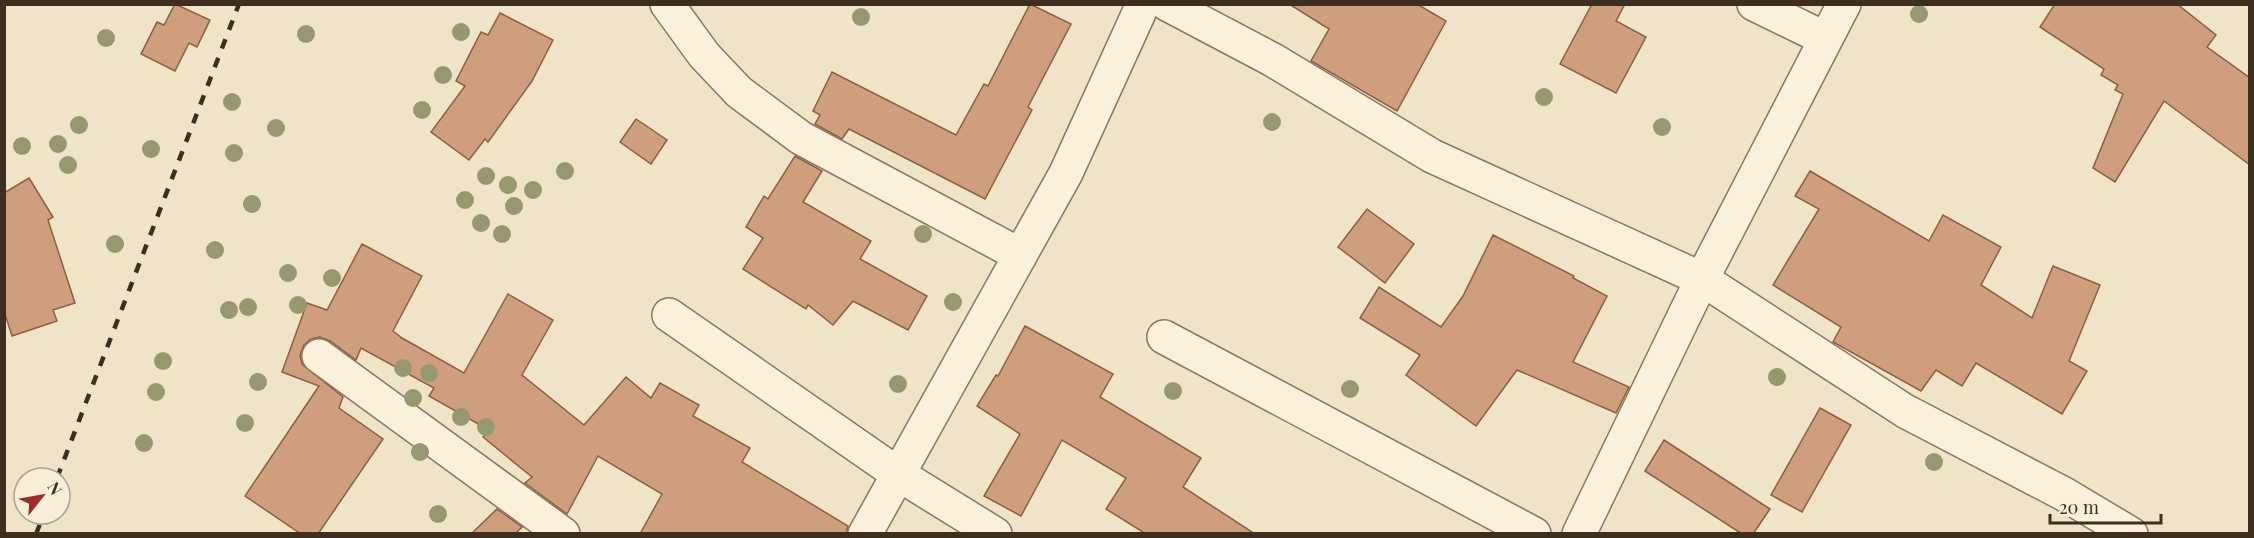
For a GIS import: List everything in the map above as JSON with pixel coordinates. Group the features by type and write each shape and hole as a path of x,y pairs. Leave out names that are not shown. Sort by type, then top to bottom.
{"street":[{"path":"667,4 704,55 739,92 801,138 1020,255"},
{"path":"864,534 1066,173 1143,4"},
{"path":"1167,4 1273,60 1432,156 1702,279 1905,411 2064,494 2131,534"},
{"path":"1754,4 1824,38"},
{"path":"1579,534 1702,279 1824,38 1844,4"},
{"path":"669,315 898,474 995,534"},
{"path":"1164,337 1534,534"},
{"path":"319,356 563,534"}],"building":[{"path":"175,4 210,20 197,47 189,43 175,71 141,54 157,22 164,25"},
{"path":"1030,4 1071,24 1028,107 1032,110 985,199 849,129 842,139 815,124 820,115 813,111 832,72 956,135 984,84 988,86"},
{"path":"1289,4 1417,4 1446,21 1397,111 1311,61 1329,29"},
{"path":"1592,4 1625,4 1616,21 1646,37 1616,93 1560,64"},
{"path":"2055,4 2177,4 2216,35 2207,47 2250,78 2250,165 2164,101 2115,182 2093,168 2123,94 2115,90 2118,85 2101,75 2104,69 2040,27"},
{"path":"500,13 553,40 532,81 488,142 485,139 469,160 431,132 465,86 456,81 481,32 488,35"},
{"path":"636,119 667,140 651,164 620,142"},
{"path":"795,156 822,171 803,202 871,241 860,259 927,296 908,330 853,301 833,325 808,305 806,309 743,269 763,238 746,227 764,196 768,199"},
{"path":"1810,171 1929,241 1943,215 2001,247 1981,285 2032,318 2053,266 2100,285 2069,361 2087,371 2062,414 1976,363 1962,386 1936,370 1921,391 1833,342 1841,327 1773,285 1819,209 1795,196"},
{"path":"29,178 53,217 48,220 75,303 53,310 57,321 12,336 4,311 4,193"},
{"path":"1367,209 1414,244 1385,283 1338,247"},
{"path":"1493,235 1574,276 1573,278 1607,296 1573,362 1629,387 1616,413 1517,370 1476,426 1406,375 1420,355 1360,318 1379,287 1441,327 1463,296"},
{"path":"362,244 422,276 393,331 402,338 464,373 508,294 553,320 522,375 584,425 626,377 651,398 660,383 699,405 693,416 750,448 742,462 848,526 846,534 640,534 662,494 598,456 567,514 525,483 532,477 483,437 489,430 429,396 434,388 361,348 356,360 330,341 320,337 311,339 304,345 300,355 302,364 343,397 339,408 383,439 318,534 301,534 245,496 319,386 282,372 307,303 327,310"},
{"path":"1025,326 1113,374 1100,397 1201,458 1183,487 1255,534 1146,534 1106,509 1126,478 1062,440 1021,516 984,496 1020,434 977,406 996,375 998,376"},
{"path":"1820,408 1851,425 1802,512 1771,495"},
{"path":"1664,440 1770,509 1753,534 1742,534 1645,471"},
{"path":"497,509 522,527 515,534 471,534"}],"railway":[{"path":"62,466 239,4"},
{"path":"36,534 39,526"}]}
